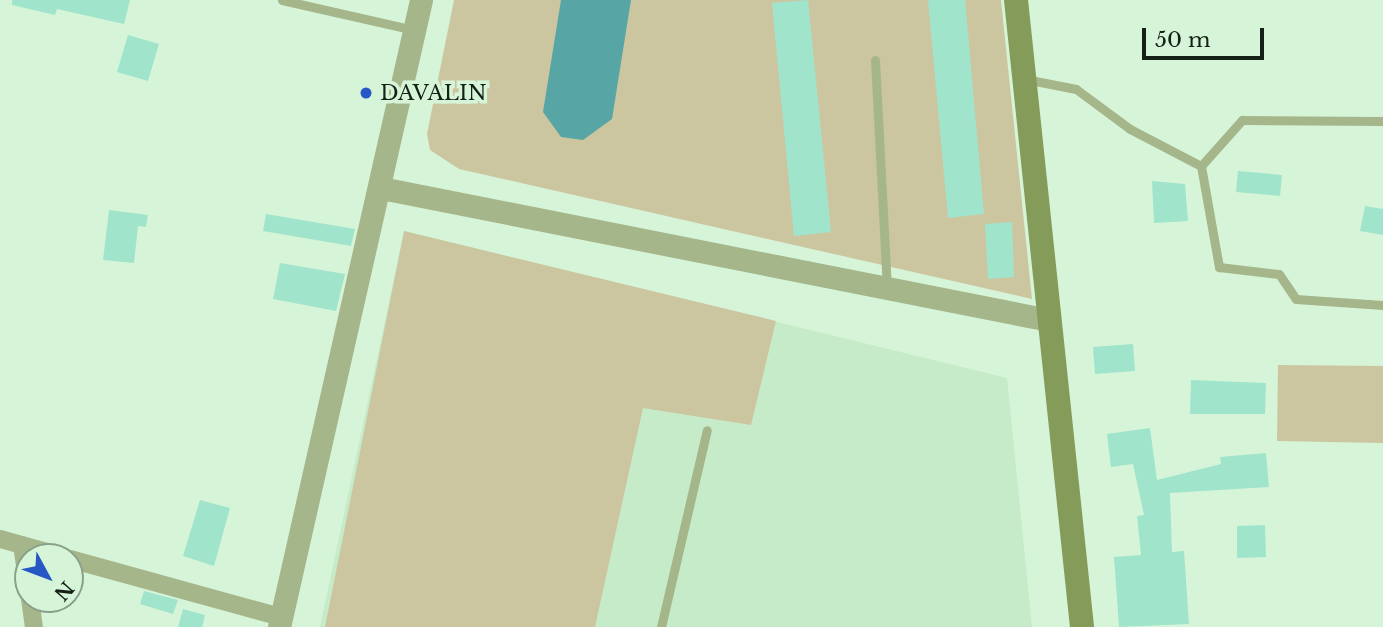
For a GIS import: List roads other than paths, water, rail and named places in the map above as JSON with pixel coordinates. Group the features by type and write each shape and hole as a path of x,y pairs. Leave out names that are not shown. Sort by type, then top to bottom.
{"main road":[{"path":"1016,0 1082,627"}],"street":[{"path":"84,563 280,622 381,188 421,0"},
{"path":"381,188 1049,320"}],"lane":[{"path":"282,0 330,4 415,30"},
{"path":"875,60 887,288"},
{"path":"1023,79 1076,89 1130,129 1201,166"},
{"path":"1201,166 1242,120 1383,121"},
{"path":"1201,166 1219,267 1279,274 1296,299 1383,305"},
{"path":"661,627 707,430"}],"water":[{"path":"561,0 631,0 612,119 583,140 561,137 543,112"}],"place":[{"name":"DAVALIN","path":"366,93"}]}
